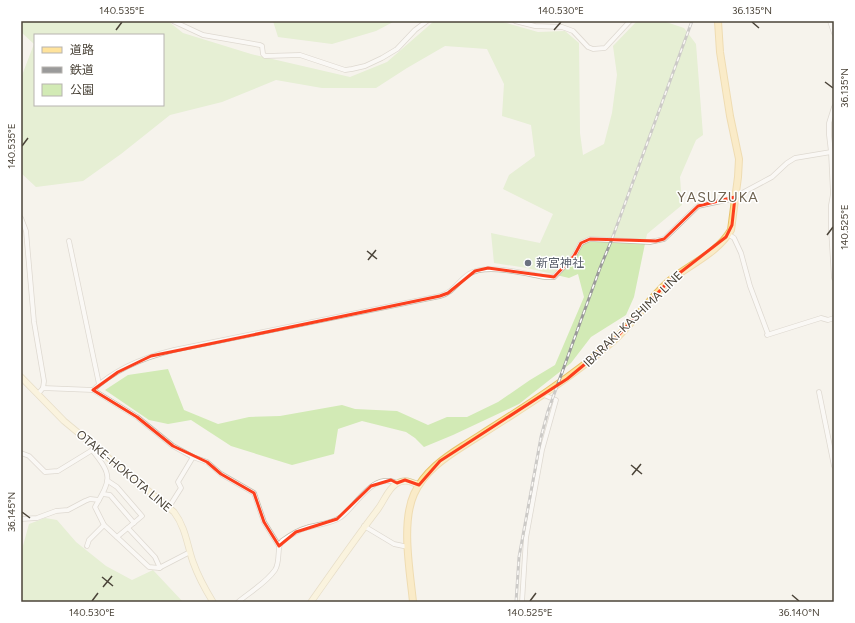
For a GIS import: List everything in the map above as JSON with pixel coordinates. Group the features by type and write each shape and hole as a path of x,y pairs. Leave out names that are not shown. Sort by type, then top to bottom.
{"main road":[{"name":"IBARAKI-KASHIMA LINE","path":"413,602 408,535 411,505 414,494 419,485 440,461 567,379 614,340 668,282 713,250 728,234 732,225 739,159 730,116 720,52 718,21"},
{"name":"OTAKE-HOKOTA LINE","path":"21,377 94,449 169,508 180,520 199,577 213,602"},
{"path":"311,602 391,488 397,483 406,480 419,485"}],"street":[{"path":"174,21 203,35 260,45 262,46 263,54 265,56 300,55 345,70 365,66 382,58 397,49 415,30 427,21"},
{"path":"516,21 535,26 562,26 573,31 583,43 593,49 605,48 630,21"},
{"path":"830,21 834,33"},
{"path":"834,107 829,123 833,194 831,205 831,229 834,278"},
{"path":"93,390 99,384 118,372 151,356 168,351 440,296 448,293 462,280 475,271 488,268 545,277 554,277 574,256 582,243 590,239 656,241 664,238 698,206 731,199 772,177 787,163 796,158 831,152"},
{"path":"21,218 26,231 34,322 44,381 43,388 38,394"},
{"path":"728,234 734,238 741,253 750,286 767,334 821,318 828,320 834,318"},
{"path":"69,241 99,384"},
{"path":"43,388 93,390 137,417 173,446 193,457 207,462 222,474 254,493 264,522 279,546 279,561 275,570 238,602"},
{"path":"818,392 834,466"},
{"path":"522,602 526,538 542,450 556,400 544,395"},
{"path":"21,453 29,456 45,472 58,472 94,449 108,474 108,481 103,494 95,507 104,525 149,567 160,568 190,552"},
{"path":"169,508 180,488 178,482 193,457"},
{"path":"279,546 296,532 337,520 371,486 380,482 391,480 397,483"},
{"path":"108,481 117,486 142,516 117,537"},
{"path":"103,494 110,495 134,523"},
{"path":"21,519 37,518 56,510 68,510 90,499 99,500"},
{"path":"88,546 89,540 104,525"},
{"path":"364,526 394,544 408,547"},
{"path":"128,528 155,557 160,568"}],"highlighted area":[{"path":"735,197 732,225 726,237 668,282 614,340 567,379 440,461 419,485 405,480 397,483 391,480 371,486 337,519 296,532 279,546 264,522 254,493 221,474 207,462 173,446 137,417 93,390 118,372 151,356 440,296 448,293 475,271 488,268 554,277 574,256 581,243 590,239 656,241 664,239 698,206"}],"green space":[{"path":"21,21 168,21 183,33 251,54 350,77 387,62 433,22 499,21 538,32 565,31 579,43 580,133 583,155 604,144 612,113 617,75 613,46 637,21 663,21 684,28 696,44 703,135 696,140 680,177 682,205 647,234 634,297 626,315 591,337 571,363 519,404 424,447 406,432 362,421 338,429 334,454 292,465 231,446 191,420 168,424 149,420 105,390 128,375 168,369 184,410 218,424 249,417 280,416 342,405 355,409 397,411 428,425 447,417 467,417 498,402 555,365 584,297 578,274 569,278 527,268 494,263 491,233 540,243 553,214 503,189 509,175 535,156 531,125 502,116 504,84 487,49 445,46 376,88 322,88 276,80 222,102 170,115 121,154 83,181 36,187 21,173 21,78 34,44 21,32"},
{"path":"273,21 395,21 376,31 332,44 278,37"},
{"path":"45,518 57,520 76,542 106,566 132,580 153,570 183,602 21,602 21,553 29,524"}],"railway":[{"path":"516,602 519,557 541,437 548,411 692,21"}],"place":[{"name":"新宮神社","path":"528,263"}],"district":[{"name":"YASUZUKA","path":"718,197"}]}
